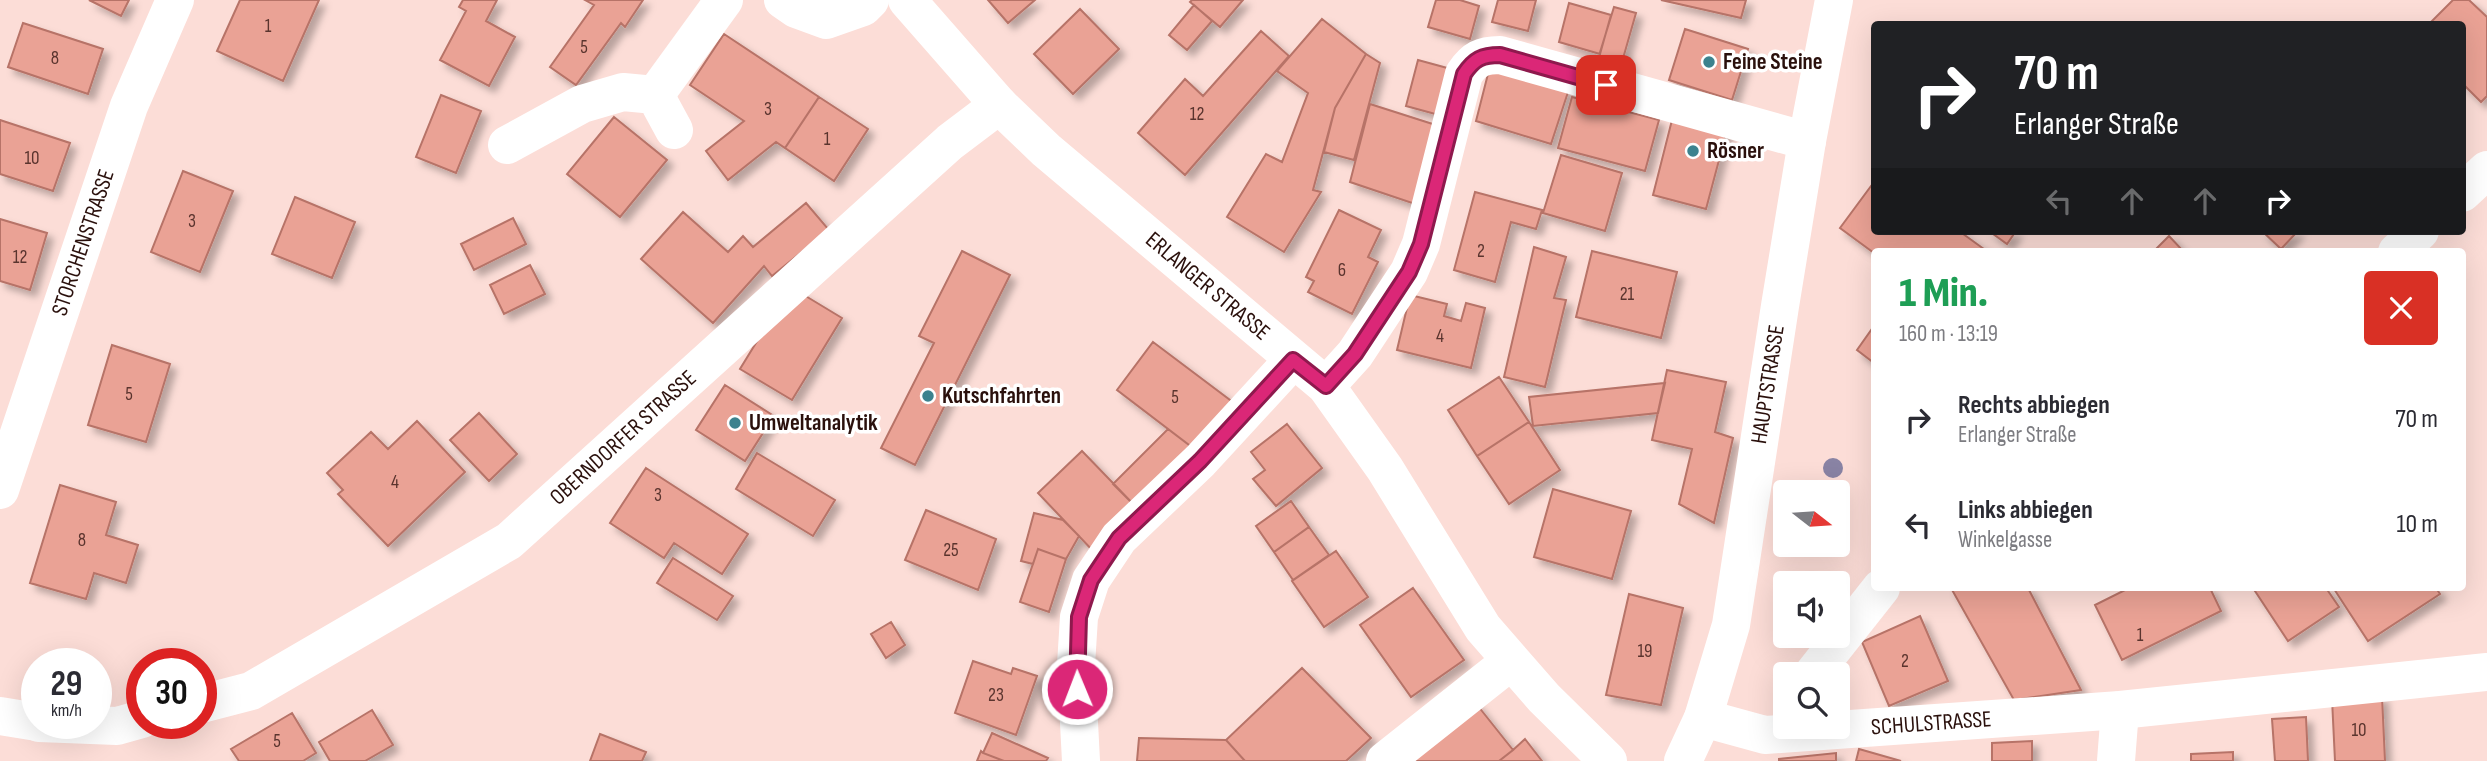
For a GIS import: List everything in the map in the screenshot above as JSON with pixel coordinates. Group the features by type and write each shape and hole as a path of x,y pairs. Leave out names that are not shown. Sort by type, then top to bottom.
{"street":[{"name":"STORCHENSTRASSE","path":"0,490 130,106 175,0"},
{"path":"655,95 724,0"},
{"path":"783,0 796,9 826,20 863,7 870,0"},
{"name":"ERLANGER STRASSE","path":"907,0 999,105 1046,150 1326,386 1385,469 1483,628 1579,735 1608,761"},
{"name":"HAUPTSTRASSE","path":"1683,761 1703,718 1731,625 1807,141 1834,0"},
{"path":"1326,386 1355,354 1409,272 1421,244 1464,74 1472,61 1484,55 1500,55 1807,141"},
{"path":"507,145 582,104 623,92 655,95"},
{"path":"655,95 674,130"},
{"name":"OBERNDORFER STRASSE","path":"217,700 251,691 509,541 941,150 999,105"},
{"path":"2466,188 2487,170"},
{"path":"2401,248 2416,235"},
{"path":"1081,761 1076,665 1079,617 1091,580 1119,538 1200,461 1293,360"},
{"path":"1823,662 1879,591"},
{"path":"1385,761 1511,661"},
{"name":"SCHULSTRASSE","path":"1850,720 2120,710 2487,672"},
{"path":"2116,761 2120,710"},
{"path":"0,716 21,720"},
{"name":"SCHULSTRASSE","path":"1703,718 1773,723"}],"building":[{"path":"89,0 129,0 121,16"},
{"path":"240,0 319,0 283,81 217,51"},
{"path":"463,0 497,0 486,21 515,37 489,86 440,60 466,11 459,7"},
{"path":"585,0 643,0 625,27 621,23 576,85 550,67 594,5"},
{"path":"988,0 1035,0 1008,23"},
{"path":"1243,0 1220,27 1190,2"},
{"path":"1436,0 1460,0 1479,6 1470,39 1428,27"},
{"path":"1498,0 1536,0 1528,31 1492,22"},
{"path":"1661,0 1746,0 1741,18"},
{"path":"2453,0 2469,0 2487,17 2487,96 2481,102 2466,87 2466,21 2432,21"},
{"path":"1569,3 1611,15 1600,54 1559,42"},
{"path":"1194,5 1212,21 1187,50 1169,35"},
{"path":"1614,7 1636,13 1620,69 1597,62"},
{"path":"1080,9 1119,49 1073,94 1034,54"},
{"path":"1322,19 1366,54 1335,108 1313,190 1321,192 1284,252 1227,217 1266,154 1282,162 1308,93 1277,71"},
{"path":"23,23 103,49 88,94 8,67"},
{"name":"Feine Steine","path":"1685,29 1748,49 1732,100 1669,80"},
{"path":"1261,31 1289,56 1185,175 1138,133 1185,79 1203,96"},
{"path":"724,34 819,97 785,148 776,142 728,180 706,151 744,121 690,85"},
{"path":"1366,54 1380,63 1354,160 1324,152 1335,108"},
{"path":"1418,60 1451,69 1439,115 1406,106"},
{"path":"1490,66 1569,89 1551,144 1476,121"},
{"path":"441,95 481,111 456,173 416,157"},
{"path":"819,97 868,129 834,181 785,148"},
{"path":"1572,97 1659,120 1645,171 1558,148"},
{"path":"1370,104 1442,127 1421,206 1350,182"},
{"name":"Rösner","path":"1673,116 1727,130 1706,209 1653,195"},
{"path":"614,117 667,160 620,217 567,174"},
{"path":"0,120 70,143 53,191 0,174"},
{"path":"1561,155 1622,173 1605,231 1543,213"},
{"path":"183,171 233,191 200,272 151,252"},
{"path":"1871,186 1871,235 1965,235 1982,248 1871,248 1871,251 1840,228"},
{"path":"1475,192 1542,210 1536,229 1511,222 1495,282 1454,270"},
{"path":"295,197 355,222 332,278 272,254"},
{"path":"806,203 829,230 772,276 764,266 713,323 641,259 683,212 728,252 743,236 753,247"},
{"path":"1339,210 1381,230 1368,257 1378,262 1352,314 1308,292 1314,281 1306,277"},
{"path":"513,218 526,244 474,270 461,244"},
{"path":"0,219 47,233 30,290 0,281"},
{"path":"1995,235 2013,235 2007,244"},
{"path":"2266,235 2294,235 2282,248"},
{"path":"2169,236 2180,248 2157,248"},
{"path":"1534,247 1566,257 1554,298 1566,300 1545,387 1504,377"},
{"name":"Kutschfahrten","path":"962,251 1010,275 915,465 881,448 934,343 919,336"},
{"path":"1592,251 1677,272 1661,338 1576,317"},
{"path":"530,265 545,294 504,314 490,285"},
{"path":"799,292 842,318 792,400 740,369 775,312"},
{"path":"1410,295 1447,304 1444,316 1461,321 1466,303 1485,308 1471,368 1397,350"},
{"path":"1871,330 1871,361 1857,350"},
{"path":"1153,342 1234,403 1197,451 1117,390"},
{"path":"112,345 170,364 146,442 88,425"},
{"path":"1667,370 1726,382 1715,432 1733,438 1714,523 1679,504 1692,449 1652,440"},
{"path":"1499,377 1529,422 1477,456 1448,410"},
{"path":"1665,383 1658,413 1533,426 1529,397"},
{"name":"Umweltanalytik","path":"725,385 774,416 745,461 696,430"},
{"path":"479,413 517,454 489,481 450,440"},
{"path":"417,421 465,472 388,546 338,494 343,490 327,473 371,432 388,449"},
{"path":"1529,422 1560,470 1509,504 1477,456"},
{"path":"1287,424 1322,468 1276,506 1253,479 1265,470 1251,452"},
{"path":"1168,429 1197,451 1139,510 1113,484"},
{"path":"1082,451 1139,510 1095,553 1038,493"},
{"path":"757,453 835,500 813,536 736,489"},
{"path":"646,468 748,534 722,574 674,543 664,558 610,523"},
{"path":"60,485 116,502 106,535 138,545 126,583 94,573 86,599 30,583"},
{"path":"1553,489 1631,511 1612,579 1534,557"},
{"path":"1291,501 1309,527 1274,552 1256,526"},
{"path":"926,510 996,539 978,590 905,560"},
{"path":"1034,513 1063,520 1079,536 1066,559 1038,549 1033,564 1021,561"},
{"path":"1309,527 1329,555 1293,580 1274,552"},
{"path":"1038,549 1066,559 1049,612 1020,602"},
{"path":"1336,551 1368,597 1324,627 1292,581"},
{"path":"673,558 733,596 717,620 657,583"},
{"path":"1413,588 1464,660 1411,697 1360,625"},
{"path":"1953,591 2030,591 2081,690 2014,700"},
{"path":"2123,591 2211,591 2221,611 2122,660 2095,605"},
{"path":"2255,591 2328,591 2339,607 2288,641"},
{"path":"2335,591 2438,591 2440,594 2368,641"},
{"path":"1629,594 1683,608 1661,705 1606,695"},
{"path":"1920,616 1948,681 1889,706 1862,642"},
{"path":"891,622 905,645 886,658 871,634"},
{"path":"973,661 1011,674 1013,668 1037,676 1016,735 955,713"},
{"path":"1302,668 1371,738 1346,761 1245,761 1226,740"},
{"path":"2382,696 2385,761 2335,761 2332,699"},
{"path":"1474,701 1513,750 1499,761 1401,761"},
{"path":"372,710 393,745 365,761 330,761 319,742"},
{"path":"292,713 316,753 303,761 239,761 231,749"},
{"path":"2306,717 2308,761 2275,761 2272,719"},
{"path":"992,733 1048,758 1046,761 1004,761 983,753"},
{"path":"600,734 646,752 642,761 590,761"},
{"path":"1139,738 1226,740 1245,761 1137,761"},
{"path":"1525,739 1542,761 1499,761 1513,750"},
{"path":"2032,741 2032,761 1992,761 1992,743"},
{"path":"1859,749 1901,761 1856,761"},
{"path":"981,751 983,753 1004,761 977,761"},
{"path":"2233,752 2233,761 2191,761 2191,754"},
{"path":"1836,753 1836,761 1779,761 1779,759"}],"place":[{"name":"Feine Steine","path":"1709,62"},
{"name":"Rösner","path":"1693,151"},
{"name":"Kutschfahrten","path":"928,396"},
{"name":"Umweltanalytik","path":"735,423"}],"route":[{"path":"1077,689 1079,617 1091,580 1119,538 1200,461 1293,360 1326,386 1355,354 1409,272 1421,244 1464,74 1472,61 1484,55 1500,55 1606,85"}]}
